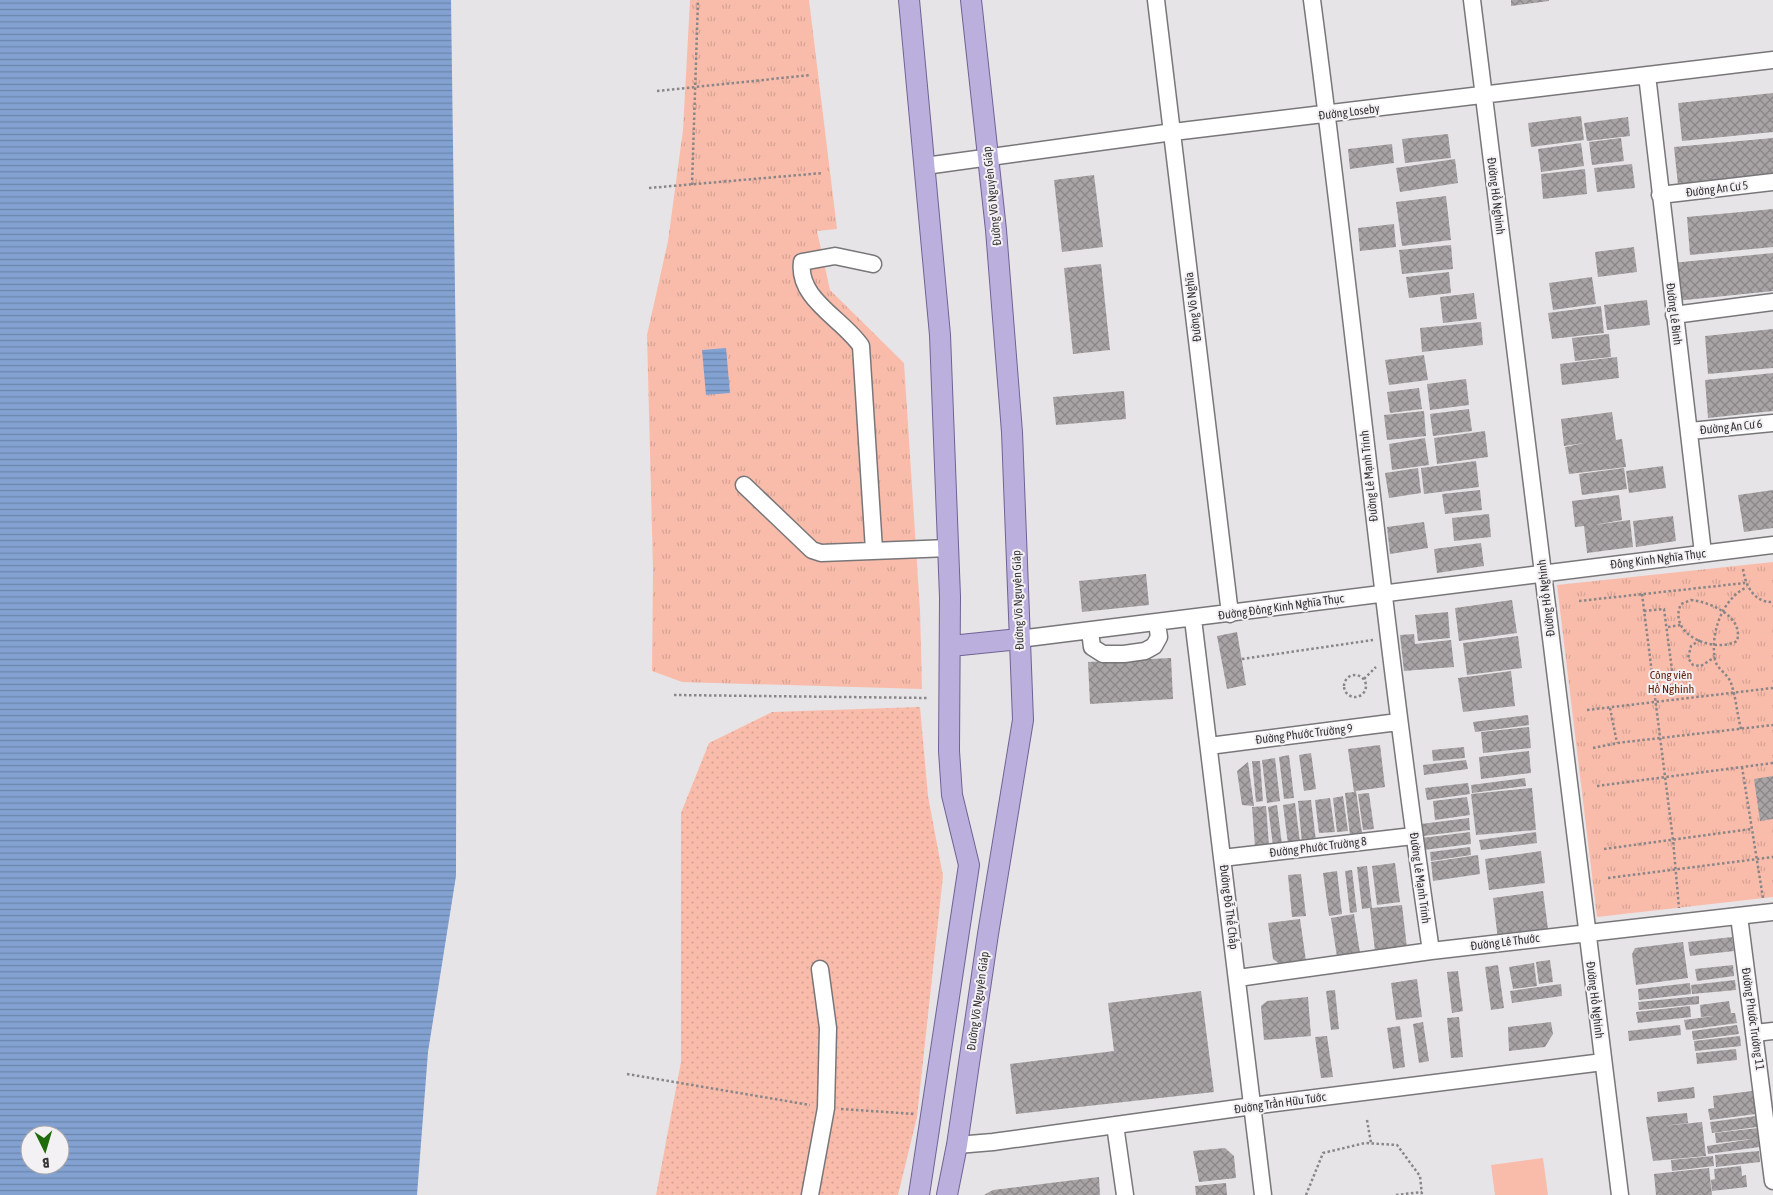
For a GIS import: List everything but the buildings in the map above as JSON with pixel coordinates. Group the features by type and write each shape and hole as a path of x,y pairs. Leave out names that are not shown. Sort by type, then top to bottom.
{"main road":[{"path":"909,0 940,335 949,548 951,646 949,751 952,786 969,865 919,1195"},
{"name":"Đường Võ Nguyên Giáp","path":"947,1195 957,1145 988,934 1023,720 1012,432 988,158 971,0"},
{"path":"951,646 1019,640"},
{"path":"928,1141 957,1145"}],"street":[{"name":"Đường Võ Nghĩa","path":"1156,0 1230,614"},
{"name":"Đường Lê Mạnh Trinh","path":"1312,0 1328,115 1398,722 1430,951"},
{"name":"Đường Hồ Nghinh","path":"1472,0 1620,1195"},
{"name":"Đường Loseby","path":"925,166 1172,132 1328,115 1773,60"},
{"name":"Đường Lê Binh","path":"1647,75 1703,554"},
{"name":"Đường An Cư 5","path":"1660,195 1773,182"},
{"path":"873,264 834,256 802,262 800,275 810,293 854,335 861,346 874,550"},
{"path":"1674,315 1773,302"},
{"name":"Đường An Cư 6","path":"1690,431 1773,423"},
{"path":"744,485 812,550 830,553 949,548"},
{"name":"Đông Kinh Nghĩa Thục","path":"1543,574 1773,545"},
{"name":"Đường Đông Kinh Nghĩa Thục","path":"1019,640 1543,574"},
{"name":"Đường Đỗ Thế Chấp","path":"1193,619 1210,746 1263,1195"},
{"path":"1090,631 1092,647 1103,654 1124,654 1144,651 1154,646 1159,637 1157,623"},
{"name":"Đường Phước Trường 9","path":"1210,746 1398,722"},
{"name":"Đường Phước Trường 8","path":"1222,858 1413,836"},
{"name":"Đường Lê Thước","path":"1238,978 1430,951 1739,916 1768,907"},
{"name":"Đường Phước Trường 11","path":"1739,916 1771,1144 1773,1181"},
{"path":"810,1195 826,1108 828,1028 820,969"},
{"path":"1755,1033 1773,1031"},
{"name":"Đường Trần Hữu Tước","path":"957,1145 1603,1062"},
{"path":"1115,1125 1125,1195"}],"path":[{"path":"692,185 698,0"},
{"path":"657,91 812,75"},
{"path":"649,188 823,173"},
{"path":"1743,569 1745,583 1752,594 1767,603 1773,602"},
{"path":"1579,601 1745,583"},
{"path":"1741,729 1731,681 1716,662 1714,640 1722,612 1738,591 1747,587"},
{"path":"1642,594 1652,687 1673,840 1680,912"},
{"path":"1691,600 1702,601 1736,622 1739,632 1737,641 1729,646 1715,647 1688,633 1681,625 1677,613 1681,604 1691,600"},
{"path":"1643,612 1664,608 1668,627 1674,685 1652,687"},
{"path":"1668,627 1681,625"},
{"path":"1242,660 1375,640"},
{"path":"1700,640 1691,646 1688,658 1693,665 1701,666 1716,656"},
{"path":"1364,679 1378,664"},
{"path":"1358,675 1364,679 1367,687 1364,694 1353,698 1346,693 1344,683 1348,677 1358,675"},
{"path":"1587,710 1773,688"},
{"path":"674,695 929,698"},
{"path":"1610,708 1617,743"},
{"path":"1593,748 1617,743 1773,725"},
{"path":"1597,786 1773,764"},
{"path":"1742,767 1756,859 1768,907"},
{"path":"1604,849 1751,829"},
{"path":"1608,878 1773,857"},
{"path":"627,1074 826,1108 922,1115"},
{"path":"1367,1120 1371,1144"},
{"path":"1306,1195 1323,1154 1371,1144 1397,1145 1420,1176 1422,1193 1396,1195"}],"green space":[{"path":"690,0 809,0 837,229 817,231 830,290 904,363 920,610 922,689 682,682 652,671 653,569 647,335 668,241 683,130"},
{"name":"Công viên Hồ Nghinh","path":"1773,562 1773,897 1597,917 1557,585"},
{"path":"920,707 928,796 943,876 917,1117 898,1195 656,1195 681,1062 681,813 709,743 772,712"},
{"path":"1543,1158 1548,1195 1495,1195 1491,1165"}],"water":[{"path":"0,0 451,0 457,436 456,876 428,1052 417,1195 0,1195"},
{"path":"726,348 730,393 706,395 702,350"}]}
